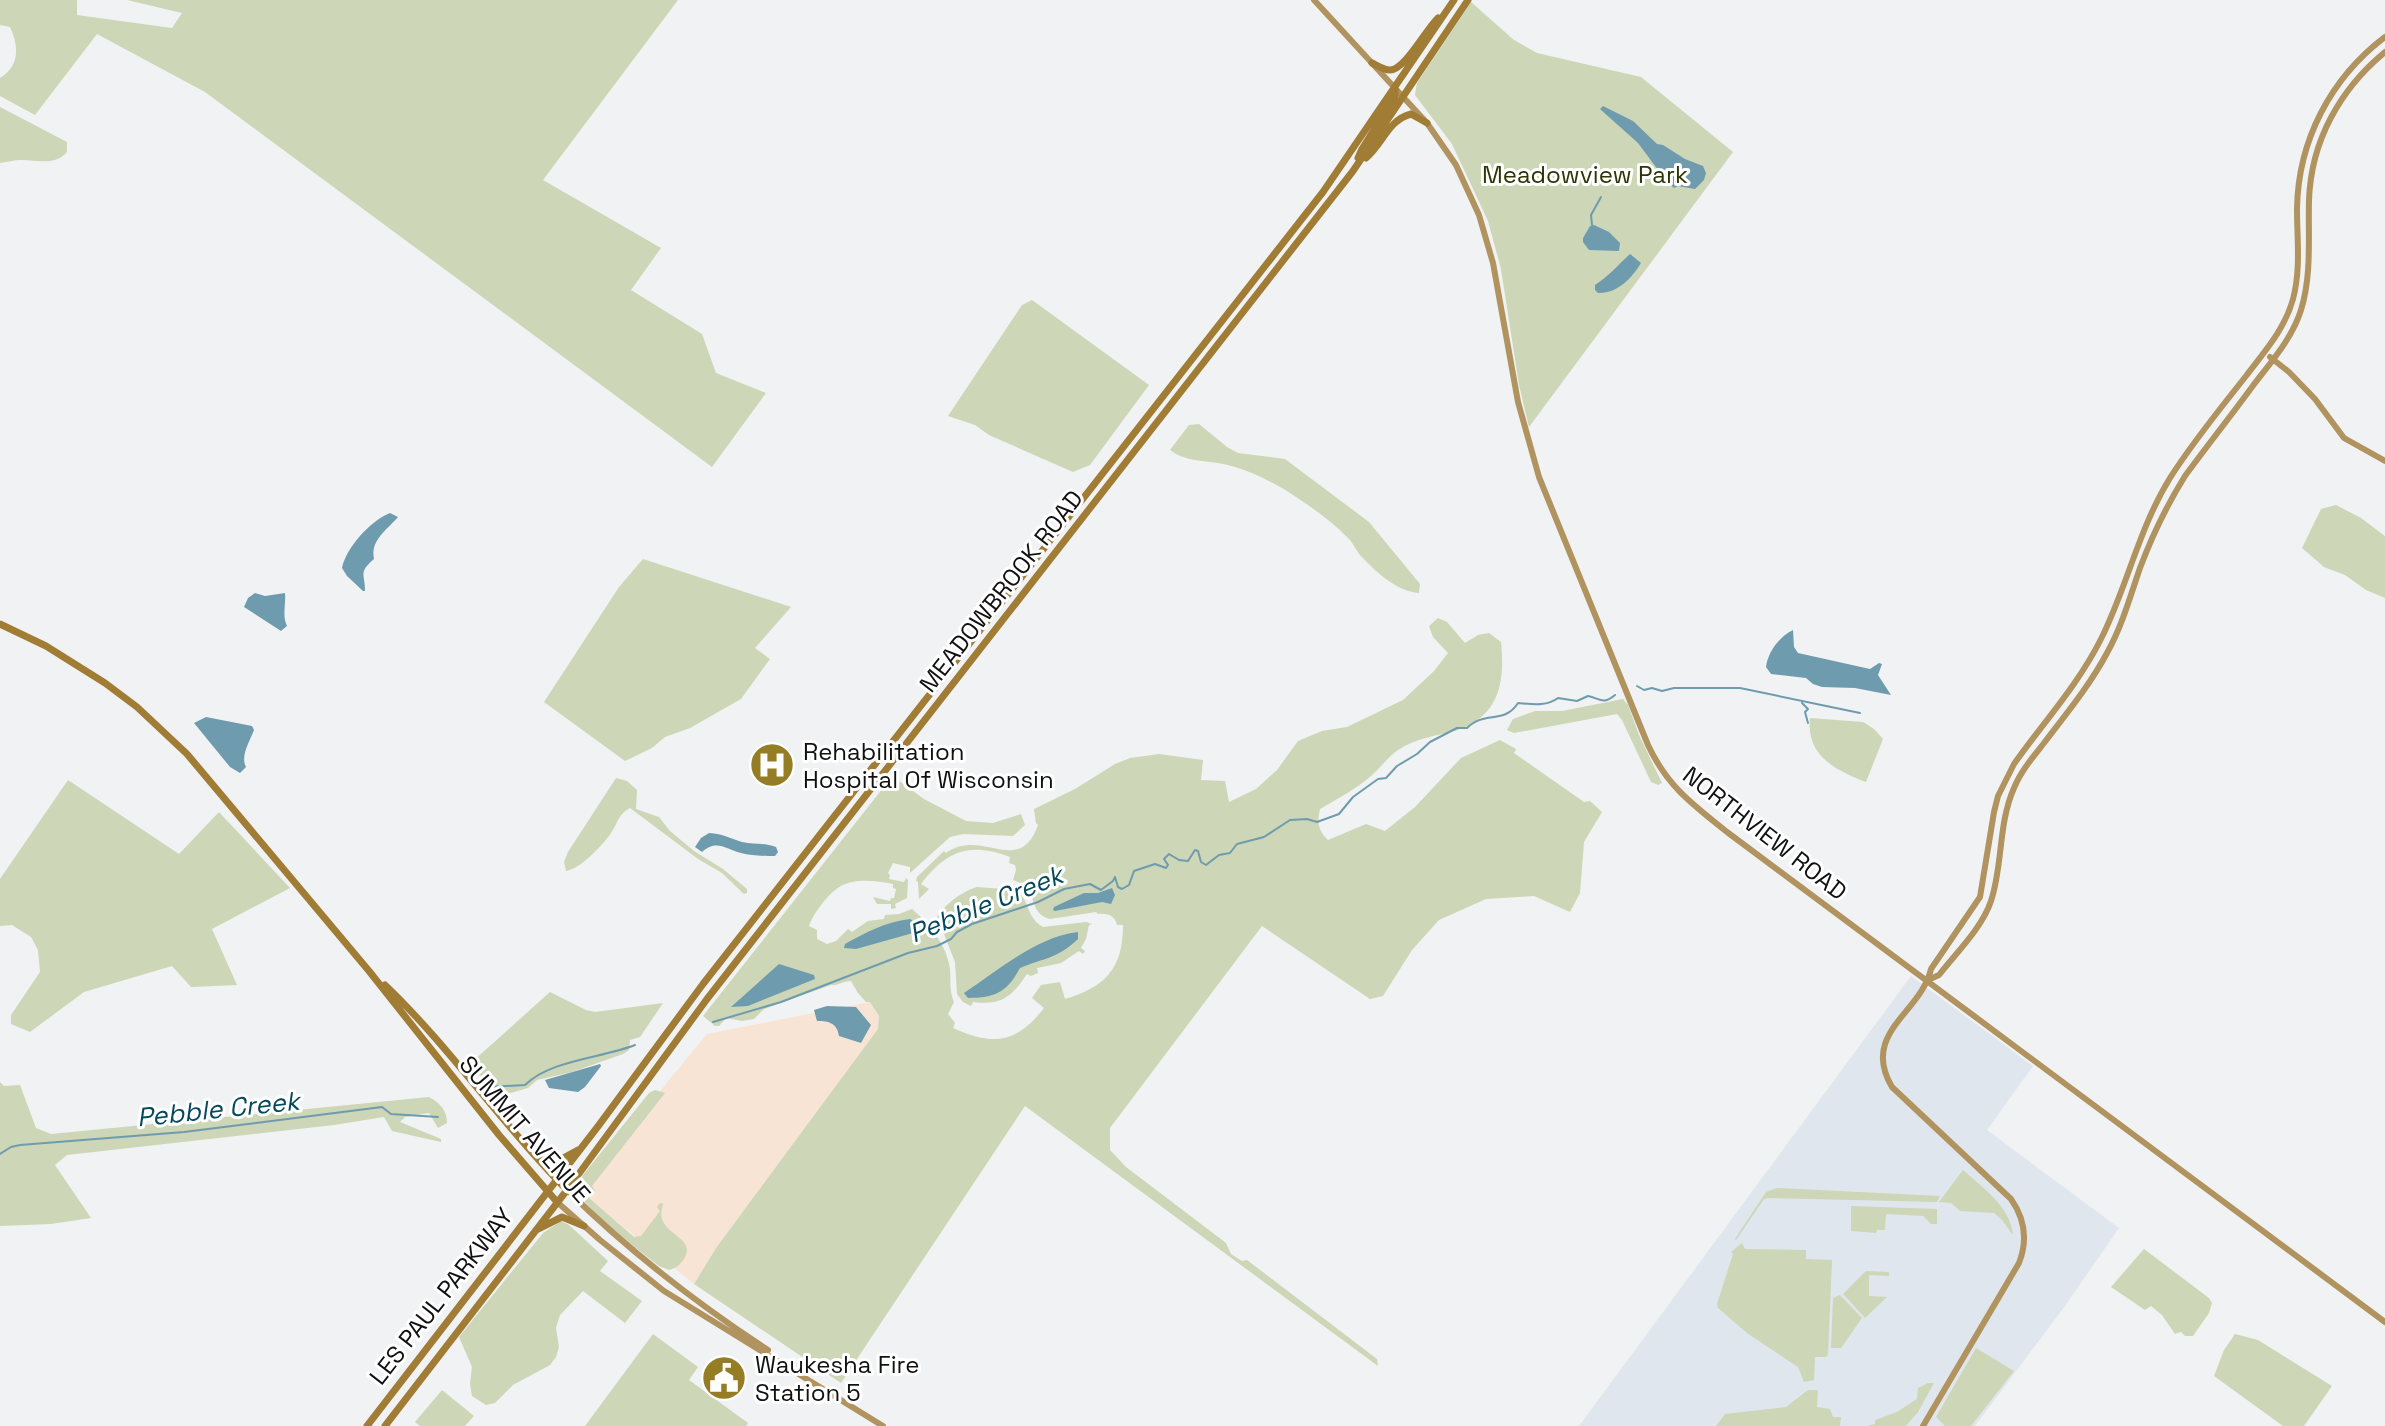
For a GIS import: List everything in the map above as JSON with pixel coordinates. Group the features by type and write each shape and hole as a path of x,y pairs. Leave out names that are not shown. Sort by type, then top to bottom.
{"main road":[{"name":"MEADOWBROOK ROAD","path":"548,1191 728,951 1323,192 1454,0"},
{"name":"MEADOWBROOK ROAD","path":"557,1202 707,999 1356,168 1468,0"},
{"path":"1372,63 1388,70 1398,68 1429,26 1446,12"},
{"path":"1356,168 1362,149 1395,96 1395,87"},
{"path":"1356,168 1403,116 1411,114 1427,123"},
{"name":"SUMMIT AVENUE","path":"0,624 46,646 93,675 160,727 198,767 369,971 499,1135 557,1202"},
{"name":"SUMMIT AVENUE","path":"369,971 447,1052 529,1150 567,1190"},
{"path":"529,1150 545,1162 552,1163 580,1149"},
{"name":"LES PAUL PARKWAY","path":"367,1426 548,1191"},
{"name":"LES PAUL PARKWAY","path":"385,1426 557,1202"},
{"path":"534,1231 562,1217 584,1226"}],"street":[{"name":"NORTHVIEW ROAD","path":"1314,0 1427,123 1456,165 1479,215 1493,263 1518,402 1539,477 1635,714 1660,769 1674,788 2385,1322"},
{"path":"1923,1426 2019,1263 2025,1240 2023,1222 2011,1199 1900,1097 1887,1077 1883,1060 1888,1036 1928,980 1931,969 1980,897 1994,812 2005,779 2092,656 2109,622 2147,520 2168,482 2283,325 2295,288 2299,254 2299,184 2311,134 2339,82 2364,54 2385,37"},
{"path":"1928,980 1939,975 1989,907 2012,791 2029,762 2106,656 2172,497 2296,324 2305,294 2309,262 2309,199 2316,152 2344,94 2385,52"},
{"path":"2264,352 2315,399 2344,438 2384,460"},
{"name":"SUMMIT AVENUE","path":"567,1190 662,1274 794,1369 883,1426"},
{"name":"SUMMIT AVENUE","path":"557,1202 664,1291 721,1328 794,1369"}],"shaded area":[{"path":"1911,976 2033,1066 1987,1130 2119,1228 2065,1306 1975,1426 1579,1426"},
{"path":"870,1002 879,1016 878,1030 715,1249 694,1284 585,1196 614,1147 707,1034"}],"green space":[{"path":"0,0 77,0 77,15 172,28 182,13 127,0 678,0 543,180 661,248 631,290 702,334 716,373 766,393 712,467 205,92 97,34 35,115 0,96 0,78 11,68 16,48 10,27 0,25"},
{"name":"Meadowview Park","path":"1471,2 1514,40 1537,53 1641,77 1733,152 1529,427 1519,385 1501,269 1488,221 1452,144 1415,95 1417,83"},
{"path":"0,107 67,142 67,152 52,161 0,163"},
{"path":"1032,300 1149,385 1090,465 1073,472 989,435 975,425 948,416 1022,305"},
{"path":"1199,424 1238,453 1285,459 1369,522 1420,584 1419,593 1403,589 1382,576 1335,526 1283,488 1240,469 1189,459 1170,450 1189,425"},
{"path":"2336,505 2385,536 2385,598 2324,567 2302,548 2321,509"},
{"path":"643,559 791,607 755,648 770,659 741,699 625,761 544,702 619,587"},
{"path":"1438,618 1447,622 1465,643 1489,633 1501,642 1500,684 1490,707 1470,725 1419,740 1398,750 1365,781 1320,809 1320,829 1328,840 1366,824 1385,831 1415,807 1461,758 1500,740 1516,749 1514,753 1584,802 1590,801 1602,812 1584,842 1580,893 1570,912 1534,896 1486,899 1439,920 1412,950 1383,996 1370,999 1262,926 1110,1128 1110,1150 1126,1167 1226,1243 1231,1254 1242,1261 1247,1260 1377,1359 1378,1366 1025,1106 841,1383 694,1284 716,1248 878,1029 879,1016 851,981 764,1009 754,1019 742,1021 726,1018 715,1026 703,1016 887,783 899,781 924,799 966,821 993,823 1021,814 1025,825 1013,836 963,834 950,837 910,873 910,867 893,863 888,873 889,879 908,880 907,898 895,904 896,908 891,909 891,904 877,904 873,897 890,901 896,889 893,884 873,881 847,883 822,904 809,926 817,930 817,939 827,944 836,941 848,929 852,932 868,921 912,909 937,936 948,960 954,1002 948,1014 955,1023 953,1028 980,1038 1003,1038 1024,1029 1044,1008 1032,998 1041,985 1060,982 1065,999 1101,982 1120,953 1123,925 1117,925 1110,915 1096,912 1050,919 1043,916 1027,889 1013,880 1016,870 1015,865 1009,863 1010,857 996,852 960,852 940,863 921,884 929,889 919,899 917,877 944,851 973,845 1010,850 1021,848 1030,840 1038,825 1034,809 1130,758 1159,754 1203,760 1201,780 1225,781 1229,802 1256,789 1277,770 1298,741 1322,731 1347,727 1403,700 1434,671 1448,653 1433,637 1429,626"},
{"path":"1623,699 1662,783 1658,785 1651,782 1617,714 1514,733 1507,730 1513,719 1535,711 1562,711"},
{"path":"1810,718 1863,722 1883,739 1866,782 1834,766 1818,752 1810,731"},
{"path":"616,778 627,781 637,790 636,809 659,817 670,831 723,869 747,889 747,893 744,894 722,873 698,859 630,808 597,850 584,862 566,871 564,862 568,852"},
{"path":"68,780 179,854 219,812 290,888 212,929 237,985 191,987 172,966 84,992 30,1032 11,1024 11,1015 40,972 38,950 31,937 12,925 0,926 0,879"},
{"path":"977,887 1018,890 1034,919 1043,927 1092,924 1081,948 1085,951 1083,954 1079,951 1061,963 1037,968 1038,973 1027,974 1011,994 999,1001 973,1002 971,1006 963,1002 957,994 955,962 935,921 953,900"},
{"path":"550,992 595,1012 663,1003 640,1037 630,1040 629,1050 623,1054 572,1072 537,1080 528,1088 500,1096 487,1079 479,1075 472,1062"},
{"path":"0,1082 4,1086 20,1085 36,1128 51,1134 429,1097 442,1107 447,1123 438,1128 429,1113 405,1117 400,1122 441,1139 441,1142 392,1131 384,1117 67,1155 55,1165 91,1218 51,1224 0,1226"},
{"path":"655,1090 665,1093 592,1186 595,1191 589,1198 634,1237 641,1236 660,1211 657,1207 663,1204 663,1221 684,1243 687,1253 678,1266 669,1270 659,1266 614,1230 590,1208 578,1190 583,1175 649,1093"},
{"path":"1963,1170 2001,1207 2013,1235 1994,1213 1960,1211 1951,1203 1939,1202"},
{"path":"1777,1188 1940,1196 1937,1202 1768,1198 1764,1199 1736,1240 1766,1192"},
{"path":"1851,1206 1937,1209 1937,1224 1931,1224 1923,1216 1886,1214 1885,1230 1877,1230 1876,1233 1851,1231"},
{"path":"561,1221 608,1261 600,1271 642,1301 625,1323 583,1291 560,1315 556,1328 559,1347 550,1365 513,1385 495,1403 486,1405 472,1396 472,1367 459,1337 543,1233"},
{"path":"1742,1243 1745,1249 1806,1250 1806,1259 1832,1260 1828,1355 1815,1357 1814,1380 1804,1382 1798,1367 1747,1333 1718,1308 1733,1254 1731,1252"},
{"path":"2144,1249 2212,1303 2193,1336 2185,1336 2181,1332 2175,1334 2162,1315 2151,1306 2145,1310 2111,1287"},
{"path":"1866,1271 1889,1272 1889,1276 1869,1275 1869,1296 1887,1297 1865,1318 1843,1294"},
{"path":"1840,1295 1862,1318 1841,1348 1831,1348 1833,1298"},
{"path":"653,1334 698,1367 689,1380 748,1423 746,1426 585,1426"},
{"path":"2235,1334 2258,1340 2332,1386 2304,1426 2283,1426 2214,1376 2224,1350"},
{"path":"1976,1348 2014,1371 1971,1426 1945,1426 1936,1417"},
{"path":"1934,1383 1918,1412 1906,1426 1867,1426 1917,1399 1918,1388"},
{"path":"442,1390 474,1416 465,1426 420,1426 415,1422"},
{"path":"1808,1390 1818,1390 1817,1407 1830,1409 1833,1417 1841,1417 1840,1426 1716,1426 1725,1414 1786,1407"}],"water":[{"path":"1603,106 1633,121 1657,144 1703,166 1706,173 1704,180 1695,189 1674,188 1638,143 1600,109"},
{"path":"1590,226 1609,232 1620,243 1619,251 1589,250 1583,238"},
{"path":"1630,254 1641,263 1633,274 1618,288 1598,293 1595,285"},
{"path":"390,513 398,517 377,541 374,559 364,571 363,591 342,568 344,560 367,529"},
{"path":"255,593 265,596 285,593 287,626 281,631 244,607 248,598"},
{"path":"1793,630 1794,647 1798,653 1870,669 1882,664 1878,675 1891,695 1855,688 1822,687 1806,678 1771,674 1766,667 1772,651"},
{"path":"206,717 252,726 254,730 245,753 246,767 240,773 230,767 194,723"},
{"path":"709,833 742,842 771,845 778,852 775,856 754,855 712,846 702,852 695,847"},
{"path":"1112,888 1115,895 1111,904 1102,902 1053,910 1084,893 1098,893"},
{"path":"910,919 915,922 913,933 856,949 844,948 845,944 876,928"},
{"path":"1078,932 1078,939 1063,951 1020,968 1000,992 968,998 964,993 1033,947"},
{"path":"779,964 814,975 815,979 748,1006 731,1007"},
{"path":"827,1006 856,1007 871,1025 861,1043 839,1036 832,1024 817,1021 814,1010"},
{"path":"600,1064 585,1087 578,1092 549,1088 545,1080"}],"waterway":[{"path":"1592,225 1591,215 1601,197"},
{"name":"Pebble Creek","path":"1637,686 1644,690 1652,688 1662,691 1674,688 1740,688 1860,713"},
{"name":"Pebble Creek","path":"713,1022 781,1002 908,953 937,946 972,924 1038,902 1064,889 1090,884 1101,890 1115,877 1118,887 1122,889 1129,885 1134,871 1155,864 1166,868 1168,865 1164,859 1169,854 1188,861 1195,850 1206,865 1219,855 1230,853 1237,844 1264,837 1290,820 1317,822 1339,814 1353,797 1378,779 1386,778 1430,742 1457,728 1467,728 1481,720 1507,714 1518,703 1543,704 1558,698 1577,701 1588,696 1605,701 1615,695"},
{"path":"1802,703 1808,709 1805,712 1808,723"},
{"name":"Pebble Creek","path":"488,1087 525,1085 548,1070 635,1045"},
{"name":"Pebble Creek","path":"0,1154 20,1145 184,1132 382,1107 391,1114 438,1117"}],"place":[{"name":"Rehabilitation Hospital Of Wisconsin","path":"772,765"},
{"name":"Waukesha Fire Station 5","path":"724,1378"}]}
